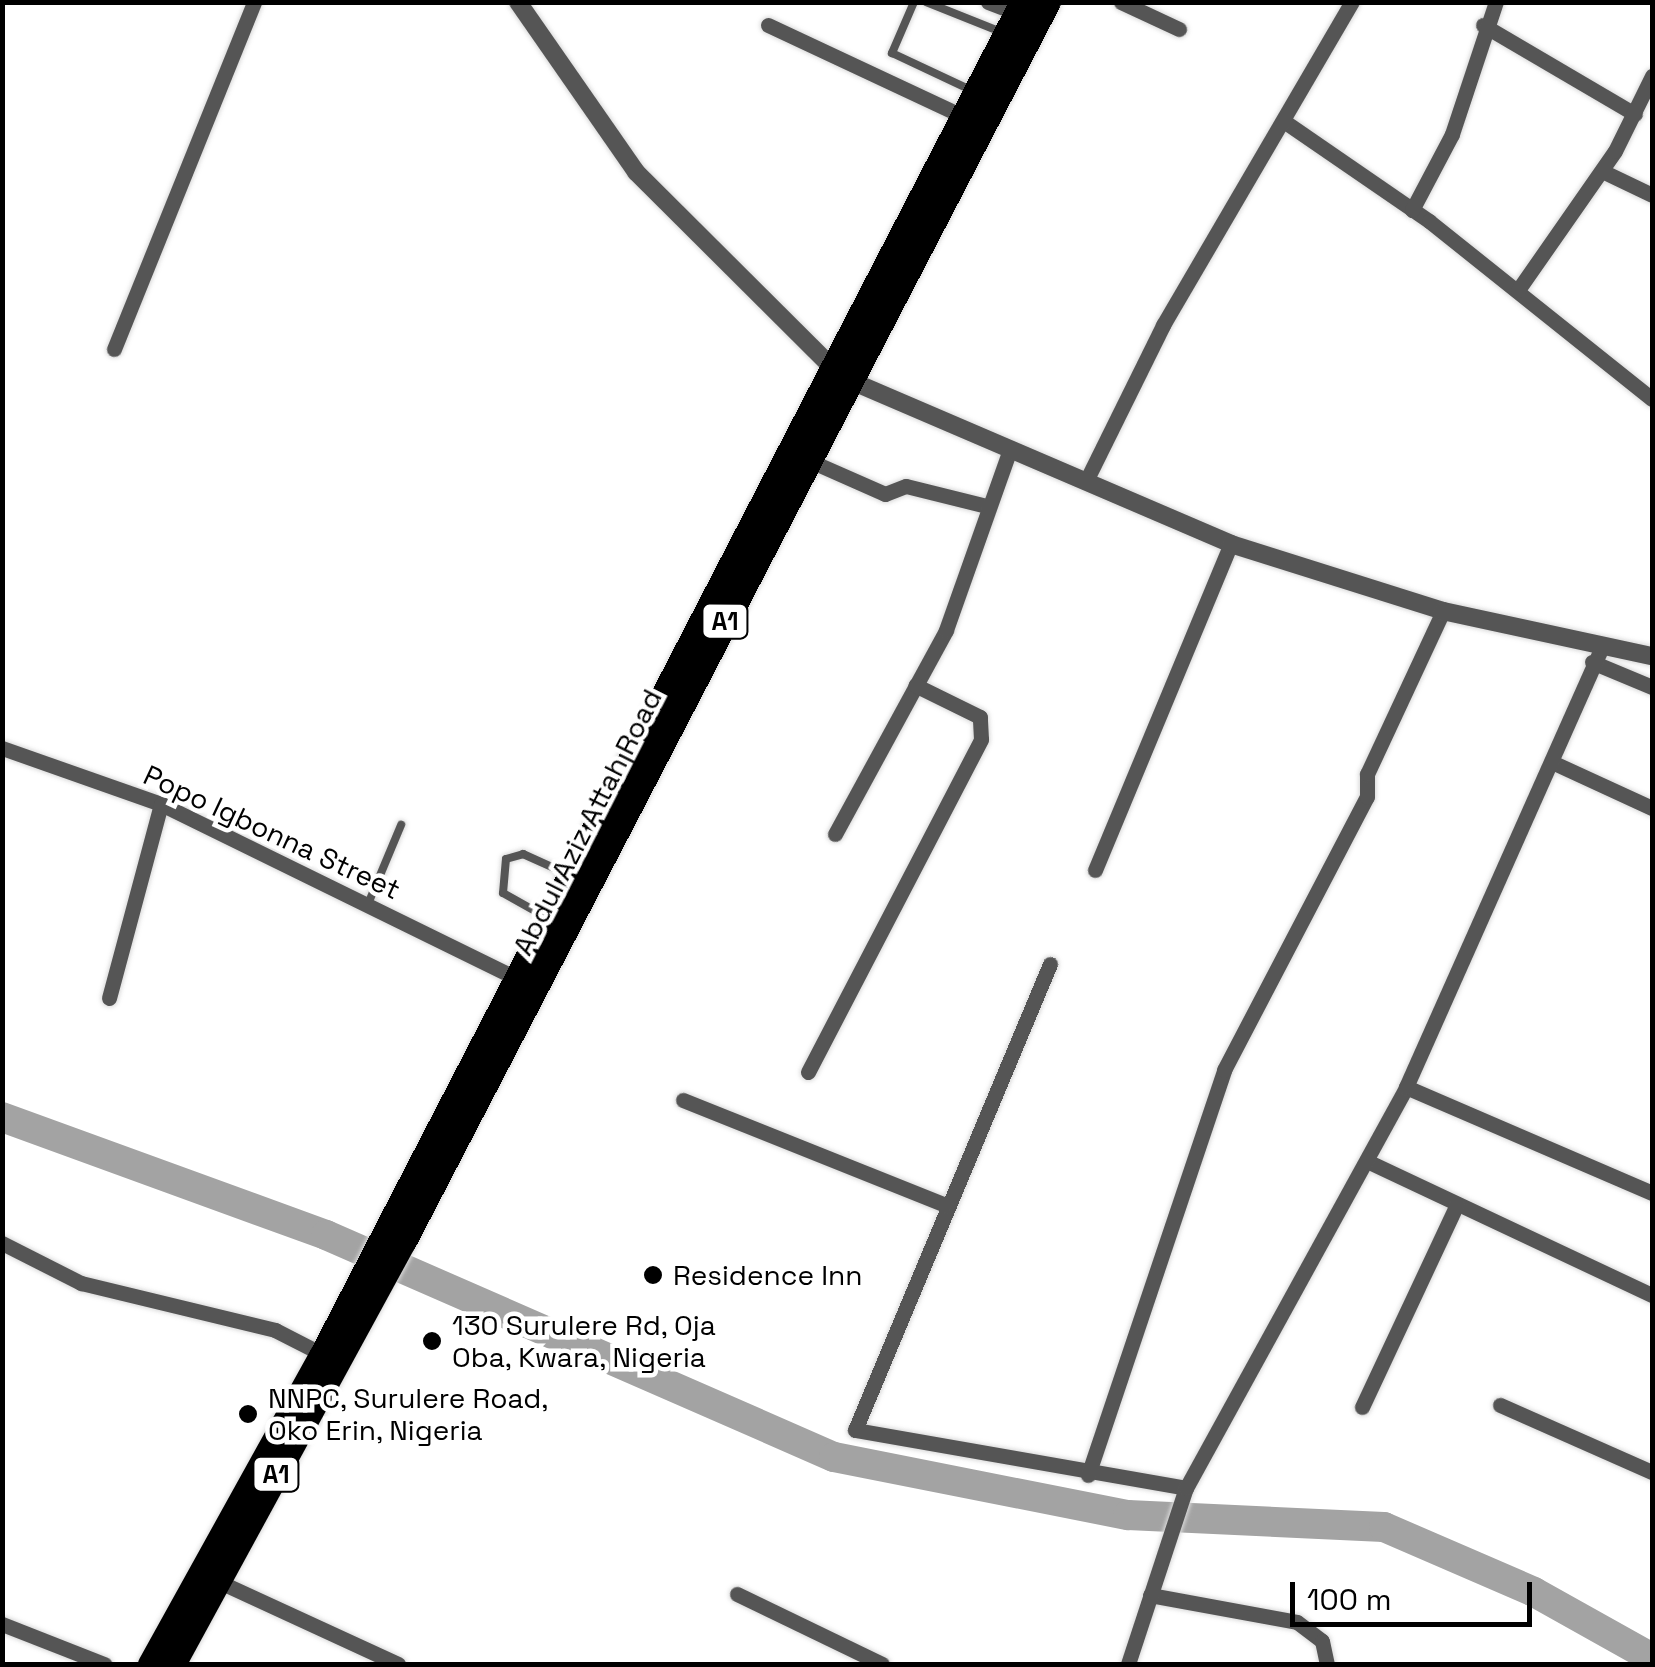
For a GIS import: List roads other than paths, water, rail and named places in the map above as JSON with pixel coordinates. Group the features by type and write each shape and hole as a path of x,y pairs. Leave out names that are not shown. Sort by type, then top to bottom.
{"highway":[{"name":"Abdul Aziz Attah Road","path":"395,1236 514,978 986,97 1048,2"},
{"name":"Abdul Aziz Attah Road","path":"150,1664 208,1576 371,1282 808,460 840,373 964,117 986,97 1014,17"},
{"name":"Abdul Aziz Attah Road","path":"173,1664 208,1576 322,1354 371,1282"}],"street":[{"path":"114,349 254,2"},
{"path":"518,2 636,172 840,373 1231,544 1596,657 1652,687"},
{"path":"988,2 1014,17"},
{"path":"1120,2 1179,30"},
{"path":"1087,479 1163,326 1288,124 1352,2"},
{"path":"1412,210 1452,134 1483,25 1496,2"},
{"path":"768,25 964,117"},
{"path":"1483,25 1636,114"},
{"path":"1518,290 1602,171 1636,114 1652,76"},
{"path":"1288,124 1518,290 1652,399"},
{"path":"1602,171 1652,195"},
{"path":"835,834 946,630 986,506 1010,449"},
{"path":"808,460 885,494 906,486 986,506"},
{"path":"1095,870 1231,544"},
{"path":"1088,1475 1224,1070 1367,797 1367,774 1443,611"},
{"path":"1596,657 1652,656"},
{"path":"1128,1664 1184,1494 1369,1162 1406,1087 1554,763 1596,657"},
{"path":"808,1072 981,739 980,717 915,685"},
{"name":"Popo Igbonna Street","path":"2,748 161,804 514,978"},
{"path":"1554,763 1652,808"},
{"path":"110,998 161,804"},
{"path":"1050,964 855,1430 1184,1494"},
{"path":"1406,1087 1652,1193"},
{"path":"683,1100 946,1205"},
{"path":"1369,1162 1652,1295"},
{"path":"1362,1407 1456,1204"},
{"path":"2,1244 80,1283 275,1330 322,1354"},
{"path":"1500,1405 1652,1472"},
{"path":"208,1576 398,1664"},
{"path":"737,1594 882,1664"},
{"path":"1150,1595 1298,1622 1322,1641 1327,1664"},
{"path":"2,1624 104,1664"}],"lane":[{"path":"914,2 891,45 896,59 986,97"},
{"path":"926,2 1014,17"},
{"path":"368,904 400,824"},
{"path":"546,918 504,893 506,860 523,854 569,875"}],"waterway":[{"path":"2,1117 326,1235 834,1457 1128,1515 1384,1527 1534,1592 1652,1658"}],"place":[{"name":"Residence Inn","path":"653,1275"},
{"name":"130 Surulere Rd, Oja Oba, Kwara, Nigeria","path":"432,1341"},
{"name":"NNPC, Surulere Road, Oko Erin, Nigeria","path":"248,1414"}]}
